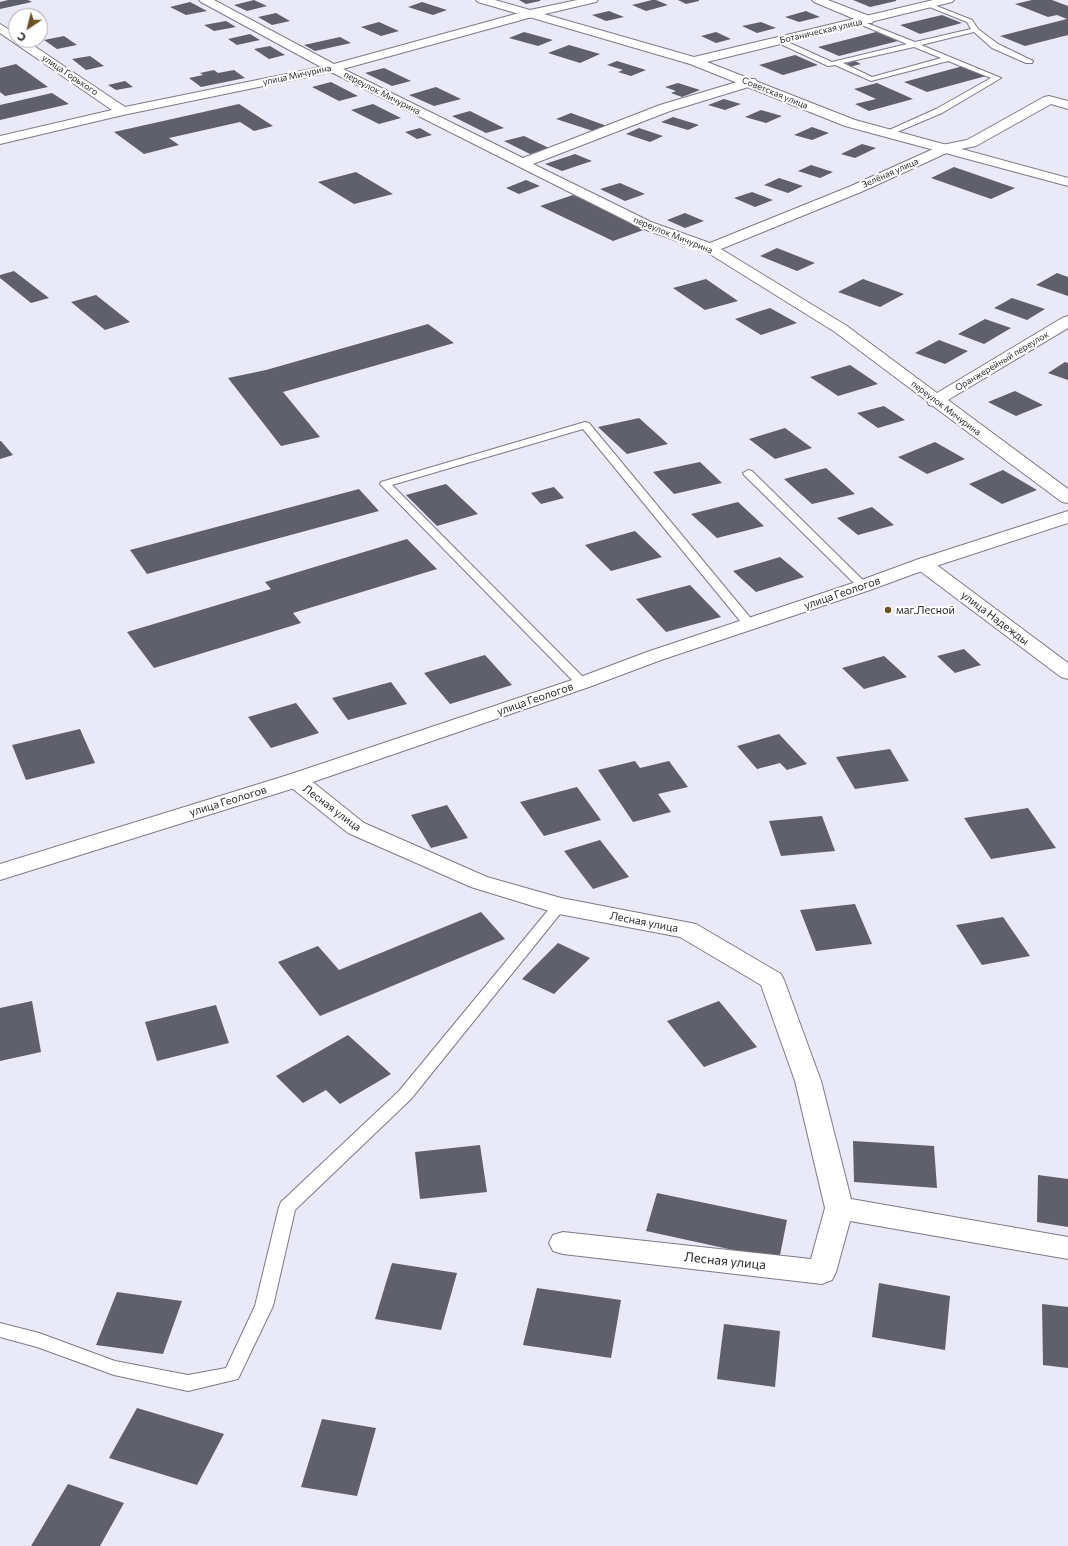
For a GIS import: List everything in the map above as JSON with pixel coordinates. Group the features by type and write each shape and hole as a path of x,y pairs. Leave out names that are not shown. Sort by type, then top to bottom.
{"street":[{"name":"переулок Мичурина","path":"205,0 364,85 646,225 710,248 841,329 935,401 1068,498"},
{"name":"Советская улица","path":"482,0 694,61 850,122 1068,182"},
{"name":"улица Мичурина","path":"0,140 123,111 333,68 530,14 592,0"},
{"path":"818,0 864,21"},
{"name":"Ботаническая улица","path":"694,61 948,0"},
{"name":"улица Горького","path":"29,48 123,111"},
{"path":"523,163 665,108 751,82"},
{"name":"Зелёная улица","path":"710,248 856,189 947,148 971,144 1049,100 1068,105"},
{"name":"Оранжерейный переулок","path":"935,401 1068,321"},
{"name":"улица Геологов","path":"0,872 296,780 582,683 654,656 863,586 922,564 1068,517"},
{"name":"улица Надежды","path":"922,564 1068,673"},
{"name":"Лесная улица","path":"296,780 356,828 479,882 559,906 687,930 772,980 808,1081 839,1208 822,1272 563,1243"},
{"path":"839,1208 1068,1248"}],"lane":[{"path":"929,5 970,21 975,30 995,46 1029,61"},
{"path":"864,21 914,44 997,78 939,111 890,133"},
{"path":"778,41 831,64 975,30"},
{"path":"836,63 871,79 949,58"},
{"path":"582,683 385,484 585,425 749,624"},
{"path":"748,473 863,586"},
{"path":"0,1330 39,1340 114,1368 188,1383 232,1374 264,1306 287,1207 405,1095 559,906"}],"building":[{"path":"8,0 28,0 32,2 0,9 0,2"},
{"path":"254,0 267,6 247,11 234,5"},
{"path":"519,0 540,0 540,1 526,4"},
{"path":"652,0 668,5 646,11 632,5"},
{"path":"678,0 699,0 699,1 686,4"},
{"path":"853,0 896,0 896,1 870,7"},
{"path":"1032,0 1052,0 1068,6 1068,35 1025,46 1000,36 1067,19 1057,15 1048,17 1015,4"},
{"path":"190,2 207,11 186,15 170,7"},
{"path":"422,2 447,10 433,15 408,7"},
{"path":"609,11 624,17 606,21 592,15"},
{"path":"806,11 820,17 799,22 785,17"},
{"path":"276,13 290,21 272,25 258,17"},
{"path":"942,15 962,23 920,34 900,25"},
{"path":"226,21 236,27 214,31 204,25"},
{"path":"379,22 399,31 381,36 361,27"},
{"path":"761,22 776,28 757,33 742,26"},
{"path":"524,32 553,40 538,46 509,38"},
{"path":"716,32 731,39 716,43 701,36"},
{"path":"876,32 898,41 839,56 818,47"},
{"path":"250,34 260,40 237,45 228,39"},
{"path":"64,36 77,45 57,49 48,43 48,39"},
{"path":"340,37 351,43 315,51 304,45"},
{"path":"569,45 600,54 580,63 548,53"},
{"path":"270,46 285,55 269,59 254,49"},
{"path":"795,55 818,65 783,75 759,65"},
{"path":"90,56 104,66 86,70 72,59"},
{"path":"617,61 646,70 631,76 618,72 623,70 607,65"},
{"path":"855,61 861,64 849,67 842,65"},
{"path":"16,64 48,87 5,96 0,92 0,68"},
{"path":"963,66 986,76 927,92 904,82"},
{"path":"384,68 411,81 392,86 365,73"},
{"path":"214,70 218,73 234,70 245,78 201,87 189,78 203,75 200,73"},
{"path":"125,81 133,87 116,90 108,85"},
{"path":"331,82 358,96 339,101 312,87"},
{"path":"678,83 700,90 682,97 671,93 676,91 665,87"},
{"path":"877,83 913,99 869,111 855,104 876,99 854,89"},
{"path":"436,87 461,99 434,106 409,95"},
{"path":"52,93 69,104 0,120 0,105"},
{"path":"724,99 741,104 725,110 708,105"},
{"path":"239,104 273,126 254,131 240,122 169,138 179,145 144,154 114,132"},
{"path":"373,104 401,118 379,124 351,110"},
{"path":"761,110 782,116 766,123 745,117"},
{"path":"470,111 504,128 486,133 452,116"},
{"path":"571,113 607,126 593,131 556,119"},
{"path":"673,117 699,125 688,130 661,122"},
{"path":"812,127 829,133 812,140 794,135"},
{"path":"420,128 432,135 417,139 405,132"},
{"path":"639,128 663,136 650,142 626,134"},
{"path":"524,136 549,148 530,154 504,141"},
{"path":"862,144 876,148 855,158 841,154"},
{"path":"575,154 592,161 562,171 545,164"},
{"path":"811,165 833,172 820,178 798,171"},
{"path":"954,167 1015,188 991,199 931,178"},
{"path":"356,172 393,194 354,204 318,182"},
{"path":"779,178 803,186 788,193 764,185"},
{"path":"526,180 540,186 519,194 506,188"},
{"path":"620,183 645,194 625,201 600,189"},
{"path":"752,192 773,200 755,207 734,198"},
{"path":"573,195 646,229 613,241 540,206"},
{"path":"685,213 704,221 685,228 667,220"},
{"path":"777,248 815,263 797,271 760,256"},
{"path":"14,271 49,298 31,303 0,278 0,275"},
{"path":"1057,273 1068,277 1068,296 1036,285"},
{"path":"706,279 738,301 705,310 673,288"},
{"path":"863,279 904,294 880,307 838,292"},
{"path":"96,295 130,322 105,330 71,302"},
{"path":"1012,298 1045,309 1027,320 994,308"},
{"path":"770,308 797,323 761,335 735,319"},
{"path":"985,319 1011,328 984,344 958,334"},
{"path":"428,324 454,343 283,392 320,437 281,446 228,378 266,370"},
{"path":"939,340 968,351 945,364 915,353"},
{"path":"1065,362 1068,363 1068,380 1048,373"},
{"path":"850,365 878,384 838,396 810,377"},
{"path":"1015,391 1043,405 1016,416 988,402"},
{"path":"884,406 905,420 878,428 857,413"},
{"path":"639,418 668,444 627,454 598,427"},
{"path":"785,428 812,448 775,459 749,439"},
{"path":"1,441 13,455 0,459"},
{"path":"935,442 965,459 927,474 898,457"},
{"path":"700,462 722,483 674,494 653,472"},
{"path":"826,468 855,494 812,504 784,479"},
{"path":"1003,470 1037,490 1002,504 969,484"},
{"path":"446,484 478,514 437,526 406,495"},
{"path":"554,487 564,498 541,504 531,493"},
{"path":"359,489 379,511 147,574 130,550"},
{"path":"738,502 764,526 717,538 691,514"},
{"path":"872,507 894,525 858,535 837,518"},
{"path":"635,531 662,557 611,571 585,545"},
{"path":"407,539 437,569 293,613 301,623 154,668 127,632 271,589 265,582"},
{"path":"780,557 804,577 756,592 733,571"},
{"path":"690,585 721,617 666,632 636,599"},
{"path":"964,649 981,665 955,673 937,656"},
{"path":"485,655 512,685 450,704 424,673"},
{"path":"884,656 907,677 864,689 842,668"},
{"path":"391,682 407,704 348,720 332,698"},
{"path":"296,703 319,733 271,748 248,717"},
{"path":"80,729 95,763 26,780 12,745"},
{"path":"779,734 807,764 787,770 780,763 757,769 737,746"},
{"path":"890,749 909,781 855,789 836,757"},
{"path":"635,761 640,768 669,761 688,787 658,794 671,812 633,822 598,770"},
{"path":"577,787 601,820 544,836 520,802"},
{"path":"447,805 468,838 431,848 411,815"},
{"path":"1028,808 1056,848 991,859 964,818"},
{"path":"822,816 835,851 781,856 769,821"},
{"path":"600,840 629,877 593,889 564,851"},
{"path":"855,904 872,944 816,951 800,910"},
{"path":"481,912 505,939 320,1016 278,962 318,946 339,970"},
{"path":"1003,917 1030,956 982,965 956,925"},
{"path":"558,943 590,958 554,994 522,979"},
{"path":"32,1001 41,1052 0,1061 0,1008"},
{"path":"719,1001 757,1047 704,1067 667,1021"},
{"path":"216,1005 229,1043 157,1061 145,1022"},
{"path":"348,1035 391,1074 340,1104 326,1090 303,1103 276,1076"},
{"path":"853,1141 934,1146 937,1188 854,1182"},
{"path":"480,1145 487,1192 420,1199 415,1152"},
{"path":"1038,1175 1068,1179 1068,1227 1037,1222"},
{"path":"657,1193 787,1220 779,1260 646,1231"},
{"path":"392,1263 457,1273 441,1330 375,1319"},
{"path":"879,1283 950,1296 945,1350 872,1337"},
{"path":"537,1288 621,1300 611,1358 523,1345"},
{"path":"117,1292 182,1301 163,1354 96,1345"},
{"path":"1042,1304 1068,1307 1068,1368 1043,1365"},
{"path":"724,1324 780,1331 775,1387 717,1379"},
{"path":"137,1408 224,1434 197,1485 109,1458"},
{"path":"322,1419 376,1428 357,1496 301,1487"},
{"path":"68,1484 124,1503 100,1546 31,1546"}],"place":[{"name":"маг.Лесной","path":"888,610"}]}
